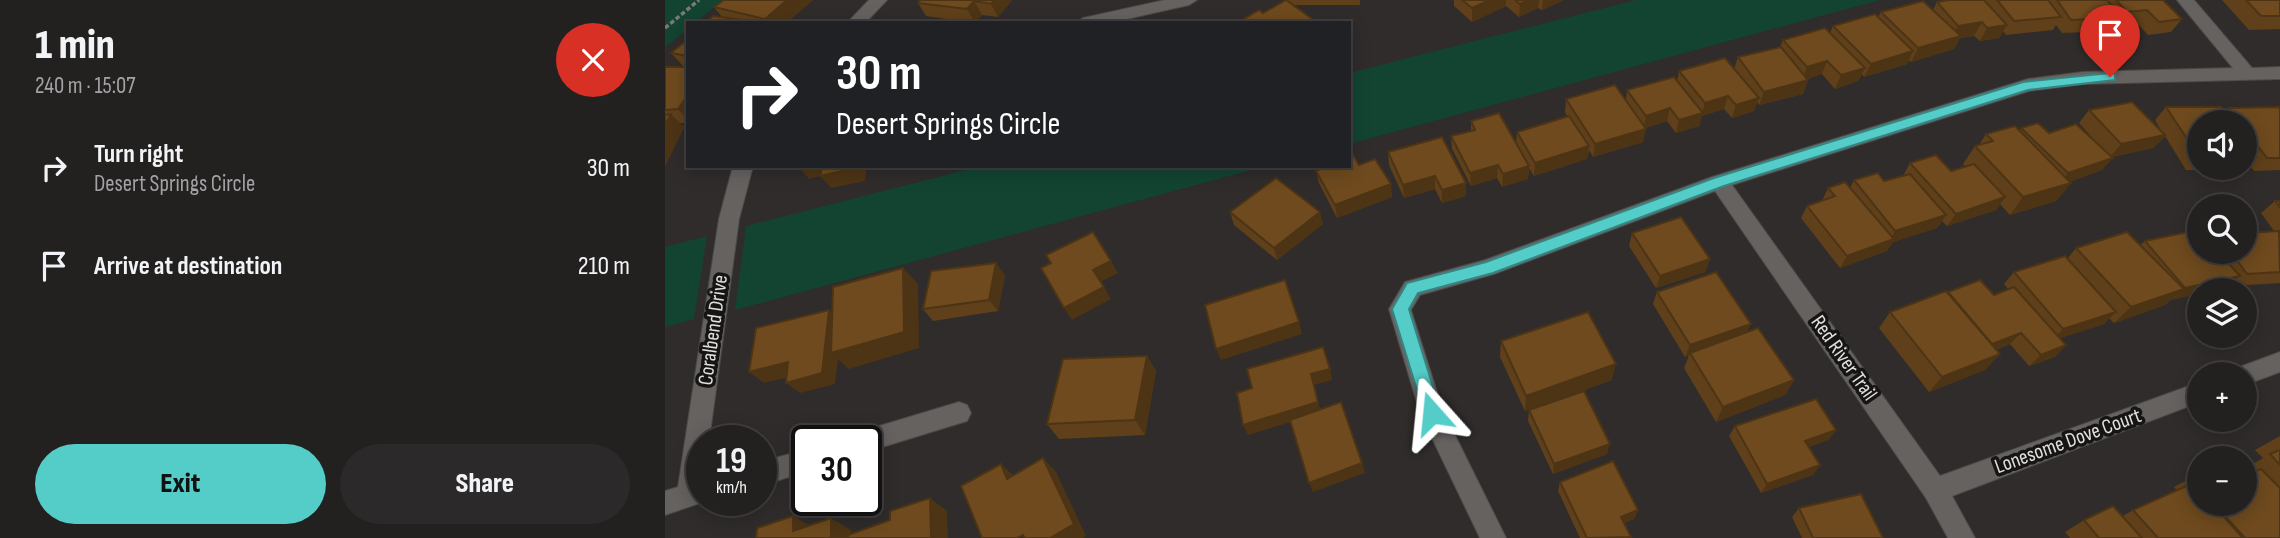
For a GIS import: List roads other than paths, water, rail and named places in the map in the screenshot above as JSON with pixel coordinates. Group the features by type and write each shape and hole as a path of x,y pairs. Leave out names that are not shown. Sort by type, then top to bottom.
{"street":[{"path":"857,21 879,0"},
{"path":"1092,21 1189,0"},
{"path":"2185,0 2247,73"},
{"path":"1493,538 1432,413 1410,346 1400,309 1413,288 1487,268 1719,182 2028,85 2083,78 2280,73"},
{"name":"Coralbend Drive","path":"685,497 729,219 742,168"},
{"name":"Red River Trail","path":"1719,182 1935,490 1962,538"},
{"path":"2257,371 2280,362"},
{"name":"Lonesome Dove Court","path":"1935,490 2187,397"},
{"path":"882,436 959,413"}]}
